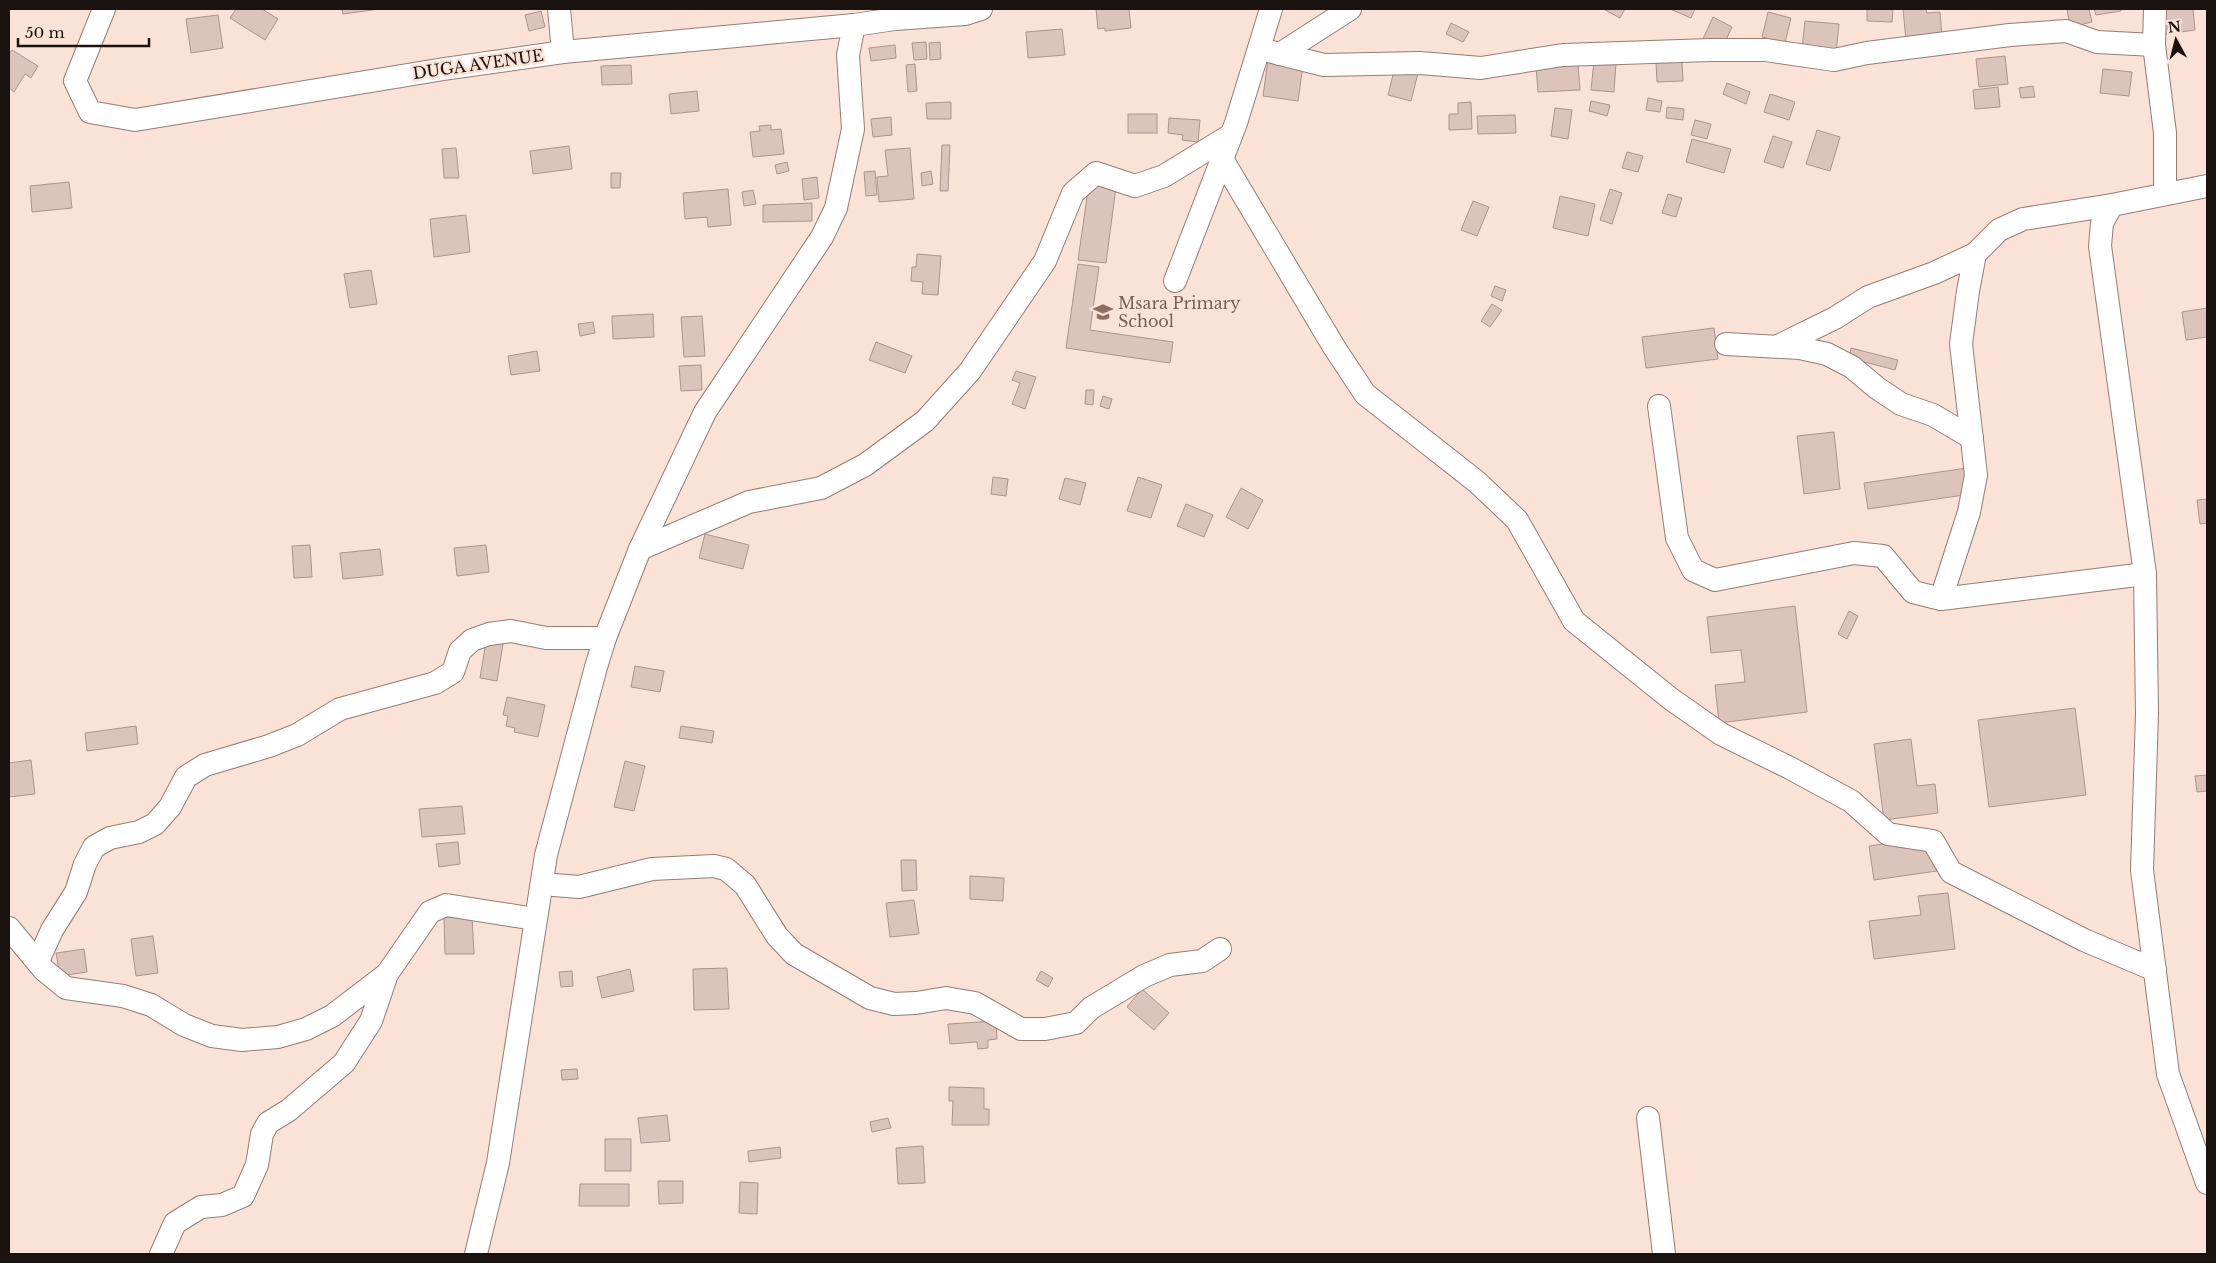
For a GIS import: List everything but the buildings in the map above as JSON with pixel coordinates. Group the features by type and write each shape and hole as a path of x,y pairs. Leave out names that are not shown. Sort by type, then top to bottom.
{"street":[{"name":"DUGA AVENUE","path":"104,9 75,81 90,112 135,120 434,70 562,52 895,19 965,14 981,9"},
{"path":"559,9 562,52"},
{"path":"1175,281 1231,135 1270,51 1271,9"},
{"path":"1270,51 1350,9"},
{"path":"2155,9 2154,45 2165,133 2165,194"},
{"path":"476,1254 498,1163 546,855 606,638 640,549 705,412 822,237 836,208 853,129 848,55 854,24"},
{"path":"1270,51 1324,64 1420,63 1481,68 1563,55 1710,50 1766,50 1834,60 1867,53 2066,30 2098,42 2154,45"},
{"path":"640,549 749,502 821,488 865,465 925,421 970,371 1045,261 1073,193 1084,182 1096,173 1135,186 1164,176 1231,135"},
{"path":"1222,159 1334,347 1365,394 1477,482 1517,520 1574,621 1671,699 1721,734 1851,801 1888,834 1933,841 1951,872 2084,940 2155,970"},
{"path":"1777,346 1835,318 1868,297 1934,273 1976,254 1999,230 2023,219 2112,205 2207,186"},
{"path":"2112,205 2102,223 2100,246 2145,574 2147,714 2142,870 2168,1074 2207,1183"},
{"path":"1941,599 1969,512 1976,476 1961,344 1976,254"},
{"path":"1726,344 1800,348 1827,354 1852,367 1877,388 1901,404 1933,415 1972,438"},
{"path":"1659,406 1677,538 1693,570 1715,580 1854,553 1884,556 1913,592 1941,599 2145,574"},
{"path":"38,961 52,930 76,892 85,864 94,847 110,838 138,832 155,824 170,807 186,777 204,765 269,746 296,735 340,709 434,683 453,672 460,651 472,640 489,634 511,631 546,638 606,638"},
{"path":"542,884 578,887 652,869 714,866 726,869 745,885 777,936 794,954 870,998 894,1004 916,1003 946,998 975,1003 1021,1029 1045,1030 1076,1023 1091,1008 1144,976 1170,965 1202,961 1220,949"},
{"path":"161,1254 175,1223 201,1207 222,1205 243,1196 257,1165 262,1134 268,1124 288,1110 344,1063 371,1021 387,974 430,912 446,905 535,919"},
{"path":"9,928 44,970 66,988 123,996 151,1006 184,1025 212,1036 242,1040 278,1037 306,1030 332,1016 387,974"},
{"path":"1648,1118 1664,1254"}],"place":[{"name":"Msara Primary School","path":"1103,312"}]}
